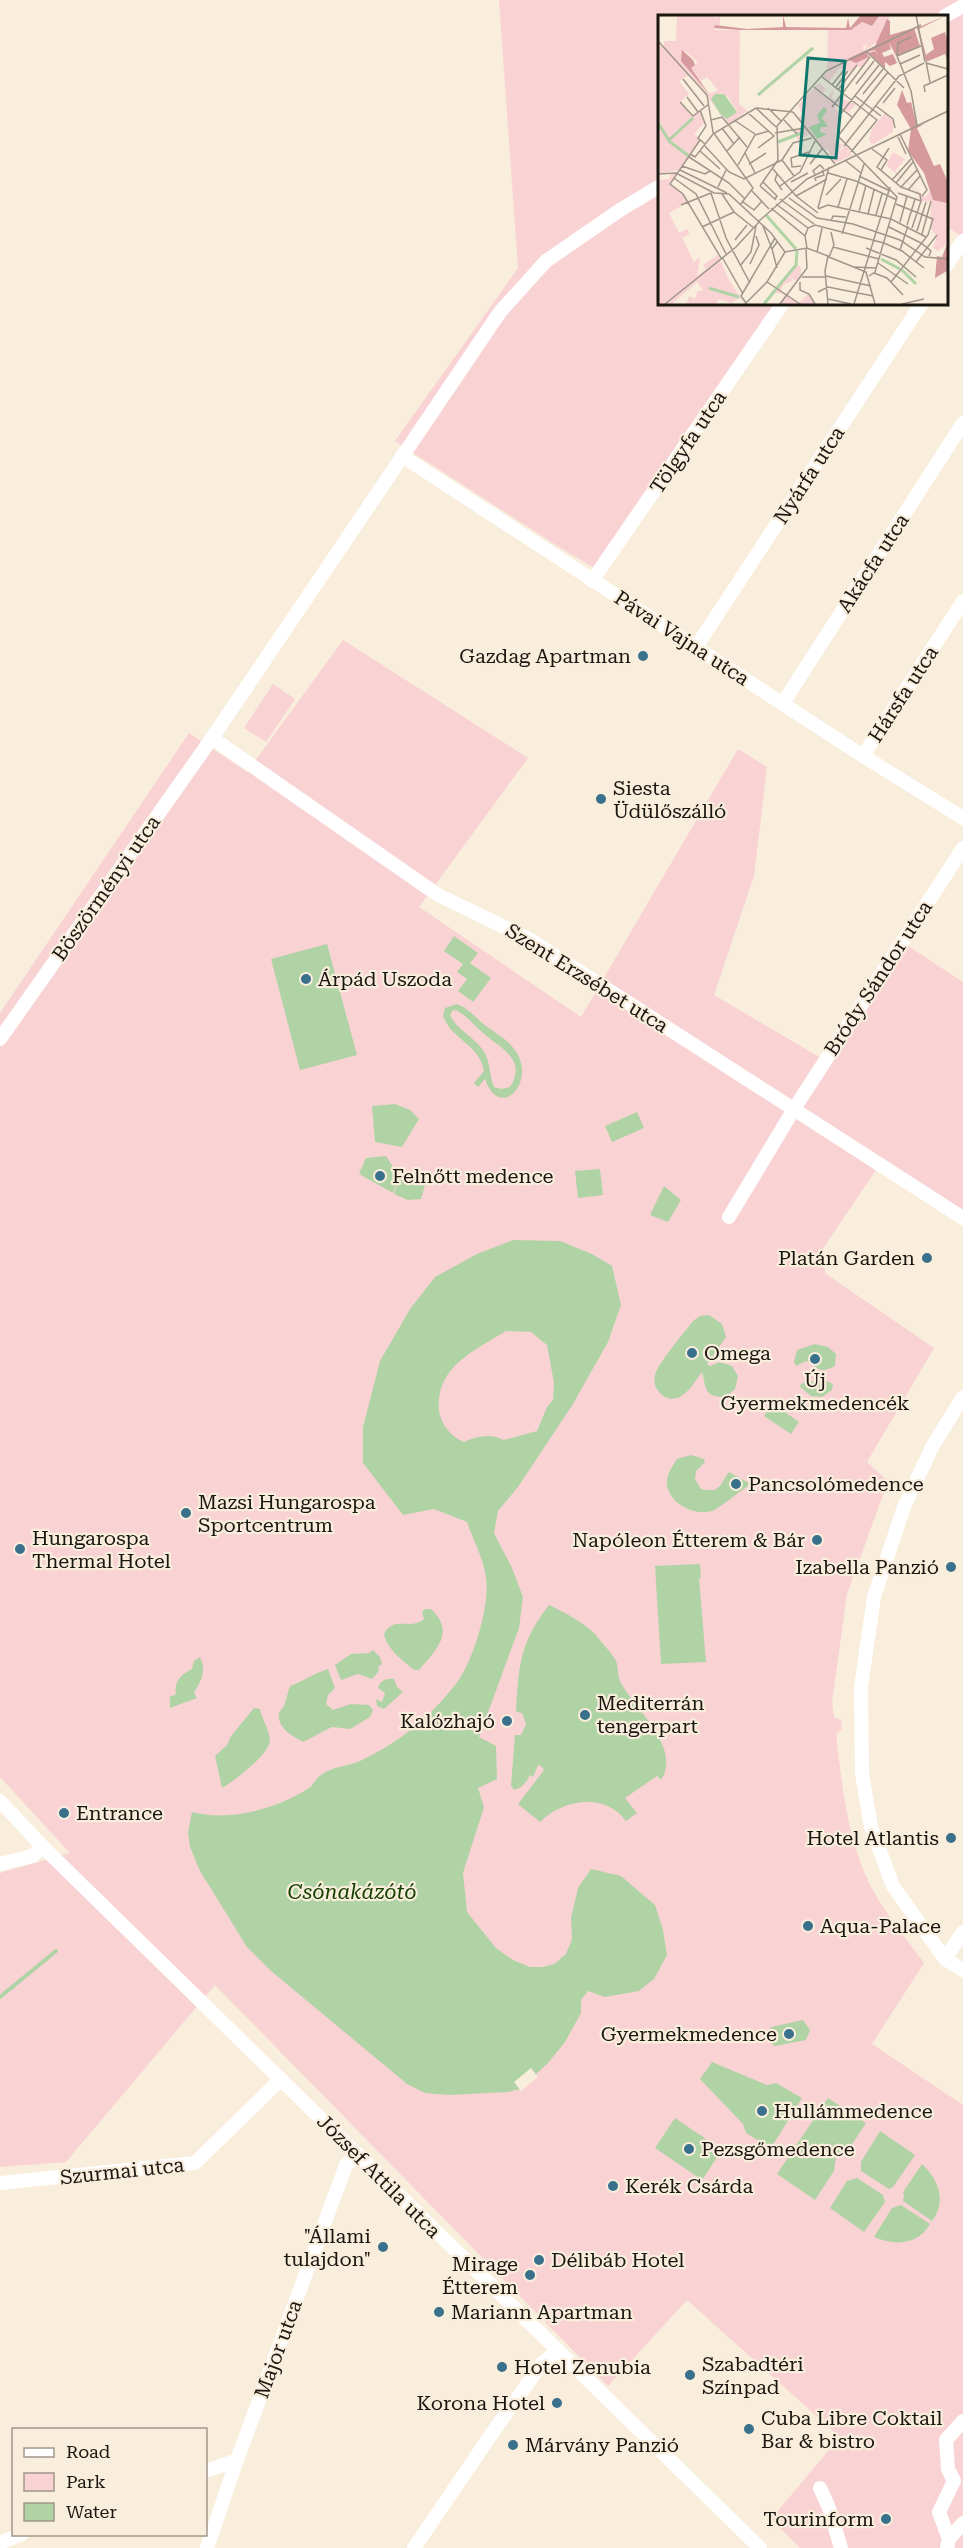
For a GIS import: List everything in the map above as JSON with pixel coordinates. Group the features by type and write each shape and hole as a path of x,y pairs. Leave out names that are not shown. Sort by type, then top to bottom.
{"street":[{"path":"947,15 963,6"},
{"name":"Böszörményi utca","path":"0,1039 212,738 500,312 546,261 620,210 658,187"},
{"path":"948,263 963,241"},
{"name":"Tölgyfa utca","path":"592,581 782,304"},
{"name":"Nyárfa utca","path":"696,647 921,304"},
{"name":"Akácfa utca","path":"783,703 963,423"},
{"name":"Pávai Vajna utca","path":"402,456 863,756 963,818"},
{"name":"Hársfa utca","path":"863,756 963,601"},
{"name":"Szent Erzsébet utca","path":"212,738 438,895 529,939 963,1218"},
{"name":"Bródy Sándor utca","path":"729,1217 794,1108 963,848"},
{"path":"963,1397 932,1447 904,1507 874,1597 861,1686 862,1774 871,1827 893,1886 945,1959 963,1970"},
{"name":"József Attila utca","path":"0,1801 43,1847 760,2548"},
{"path":"0,1864 32,1856 43,1847"},
{"path":"945,1959 963,1932"},
{"name":"Szurmai utca","path":"0,2183 195,2163 281,2079"},
{"name":"Major utca","path":"207,2548 237,2460 346,2165 358,2154"},
{"path":"414,2548 496,2426 543,2362 557,2350"},
{"path":"948,2543 939,2512 958,2482 948,2469 946,2440 963,2421"},
{"path":"207,2471 237,2460"},
{"path":"820,2488 829,2508 841,2548"},
{"path":"948,2543 963,2523"}],"green space":[{"path":"499,0 963,0 963,237 948,228 948,15 658,15 658,304 779,304 596,569 395,441 518,268"},
{"path":"343,640 528,758 419,907 581,1017 738,749 767,767 754,876 714,995 826,1061 905,944 963,982 963,1220 880,1164 820,1253 826,1274 934,1348 867,1462 888,1481 847,1594 832,1702 834,1717 841,1720 842,1730 836,1734 843,1791 855,1847 869,1883 881,1904 924,1963 872,2044 963,2105 963,2548 800,2548 771,2519 840,2437 687,2300 608,2386 215,1985 66,2162 0,2167 0,1873 70,1853 0,1777 0,1013 189,733 247,772"},
{"path":"273,684 295,699 266,742 244,728"}],"water":[{"path":"454,936 478,953 470,963 491,978 473,1002 458,991 467,979 457,972 463,964 444,951"},
{"path":"327,944 357,1055 300,1070 271,959"},
{"path":"457,1004 461,1006 512,1046 521,1062 522,1074 514,1093 507,1097 499,1097 491,1091 485,1079 478,1087 474,1083 484,1071 481,1062 471,1048 447,1024 443,1016 445,1008","holes":["453,1010 514,1061 515,1077 510,1087 501,1089 494,1087 483,1050 450,1015"]},
{"path":"395,1104 410,1110 419,1119 402,1147 375,1142 372,1106"},
{"path":"637,1112 644,1128 612,1142 605,1126"},
{"name":"Felnőtt medence","path":"386,1156 400,1178 426,1182 421,1199 408,1200 394,1194 399,1179 393,1193 359,1174 366,1158"},
{"path":"600,1169 603,1195 578,1198 575,1171"},
{"path":"664,1186 681,1200 668,1222 650,1215"},
{"name":"Csónakázótó","path":"513,1240 560,1241 592,1254 612,1266 621,1305 608,1342 573,1404 518,1487 498,1511 494,1533 512,1568 523,1597 519,1628 479,1737 496,1746 497,1779 478,1788 484,1807 463,1873 467,1912 496,1948 513,1960 530,1967 554,1964 566,1954 572,1939 571,1918 578,1888 591,1869 621,1876 655,1905 663,1930 667,1955 654,1979 639,1991 605,1997 588,1991 581,2000 581,2013 565,2042 548,2063 520,2089 508,2092 449,2095 425,2093 407,2084 271,1971 247,1947 200,1871 190,1847 188,1832 192,1812 206,1815 237,1814 268,1807 309,1788 325,1772 360,1761 384,1748 409,1731 433,1710 455,1685 468,1663 479,1634 487,1590 483,1564 467,1522 434,1509 403,1515 363,1463 363,1427 380,1361 410,1309 435,1277 477,1254","holes":["506,1331 531,1332 547,1345 554,1383 553,1400 547,1407 537,1431 504,1440 484,1436 464,1442 455,1437 444,1425 439,1411 439,1396 450,1372 459,1362"]},
{"name":"Omega","path":"709,1315 722,1324 726,1337 707,1364 710,1366 720,1362 732,1366 738,1376 735,1389 726,1397 714,1396 707,1391 702,1372 683,1395 675,1399 665,1397 655,1385 657,1370 693,1321 700,1316"},
{"name":"Új Gyermekmedencék","path":"815,1344 828,1347 836,1354 835,1366 822,1370 806,1361 796,1366 794,1362 797,1350"},
{"name":"Új Gyermekmedencék","path":"824,1380 833,1384 832,1390 822,1397 811,1396 799,1386 803,1383"},
{"path":"772,1403 799,1422 791,1434 764,1416"},
{"name":"Pancsolómedence","path":"691,1455 704,1459 705,1462 696,1471 695,1479 701,1489 716,1489 729,1472 749,1483 747,1487 712,1511 698,1512 684,1507 669,1492 667,1478 677,1459"},
{"path":"700,1564 701,1578 699,1578 706,1662 661,1664 655,1566"},
{"name":"Mediterrán tengerpart","path":"549,1605 586,1626 609,1651 616,1661 621,1683 654,1729 666,1755 666,1768 661,1780 657,1776 625,1798 637,1813 626,1821 607,1806 584,1802 560,1808 540,1822 518,1804 544,1770 538,1765 533,1777 530,1775 522,1786 514,1790 511,1785 515,1735 521,1735 526,1724 522,1713 516,1712 522,1655 539,1619"},
{"path":"425,1609 431,1609 438,1617 443,1633 432,1655 419,1670 414,1670 392,1649 384,1634 392,1625 413,1624 424,1619 422,1612"},
{"path":"373,1650 380,1657 382,1664 372,1679 358,1674 341,1680 335,1665 351,1654 369,1653"},
{"path":"200,1657 203,1672 194,1693 197,1698 170,1708 170,1697 176,1694 178,1681 182,1675 192,1669 194,1661"},
{"path":"328,1669 335,1688 328,1695 326,1704 333,1710 351,1704 369,1705 373,1710 370,1717 350,1729 332,1727 303,1742 282,1727 279,1712 284,1706 290,1686"},
{"path":"394,1679 397,1687 403,1692 384,1709 377,1706 376,1699 382,1702 385,1693 378,1688 380,1684"},
{"path":"254,1708 260,1709 270,1740 268,1746 250,1767 222,1788 215,1756 227,1745 231,1736"},
{"name":"Gyermekmedence","path":"803,2020 810,2030 806,2040 775,2046 769,2040 768,2032 771,2027"},
{"name":"Hullámmedence","path":"712,2062 767,2085 776,2083 802,2098 771,2148 746,2133 743,2124 700,2079"},
{"path":"828,2098 866,2123 847,2152 836,2157 834,2171 815,2200 777,2174"},
{"name":"Pezsgőmedence","path":"675,2118 722,2150 702,2180 655,2148"},
{"path":"880,2131 915,2155 893,2187 889,2189 861,2171 861,2162"},
{"path":"922,2164 933,2177 939,2191 939,2206 932,2221 903,2201 903,2192"},
{"path":"857,2178 883,2195 885,2202 864,2232 830,2208 847,2181"},
{"path":"901,2205 930,2224 925,2231 913,2240 905,2242 890,2242 874,2237 892,2208"}],"pier":[{"path":"531,2068 538,2077 521,2091 514,2082"}],"waterway":[{"path":"0,1997 56,1951"}],"place":[{"name":"Gazdag Apartman","path":"643,656"},
{"name":"Siesta Üdülőszálló","path":"601,799"},
{"name":"Árpád Uszoda","path":"306,979"},
{"name":"Felnőtt medence","path":"380,1176"},
{"name":"Platán Garden","path":"927,1258"},
{"name":"Omega","path":"692,1353"},
{"name":"Új Gyermekmedencék","path":"815,1359"},
{"name":"Pancsolómedence","path":"736,1484"},
{"name":"Mazsi Hungarospa Sportcentrum","path":"186,1513"},
{"name":"Napóleon Étterem & Bár","path":"817,1540"},
{"name":"Hungarospa Thermal Hotel","path":"20,1549"},
{"name":"Izabella Panzió","path":"951,1567"},
{"name":"Mediterrán tengerpart","path":"585,1715"},
{"name":"Kalózhajó","path":"507,1721"},
{"name":"Entrance","path":"64,1813"},
{"name":"Hotel Atlantis","path":"951,1838"},
{"name":"Aqua-Palace","path":"808,1926"},
{"name":"Gyermekmedence","path":"789,2034"},
{"name":"Hullámmedence","path":"762,2111"},
{"name":"Pezsgőmedence","path":"689,2149"},
{"name":"Kerék Csárda","path":"613,2186"},
{"name":"\"Állami tulajdon\"","path":"383,2247"},
{"name":"Délibáb Hotel","path":"539,2260"},
{"name":"Mirage Étterem","path":"530,2275"},
{"name":"Mariann Apartman","path":"439,2312"},
{"name":"Hotel Zenubia","path":"502,2367"},
{"name":"Szabadtéri Színpad","path":"690,2375"},
{"name":"Korona Hotel","path":"557,2403"},
{"name":"Cuba Libre Coktail Bar & bistro","path":"749,2429"},
{"name":"Márvány Panzió","path":"513,2445"},
{"name":"Tourinform","path":"886,2519"}]}
